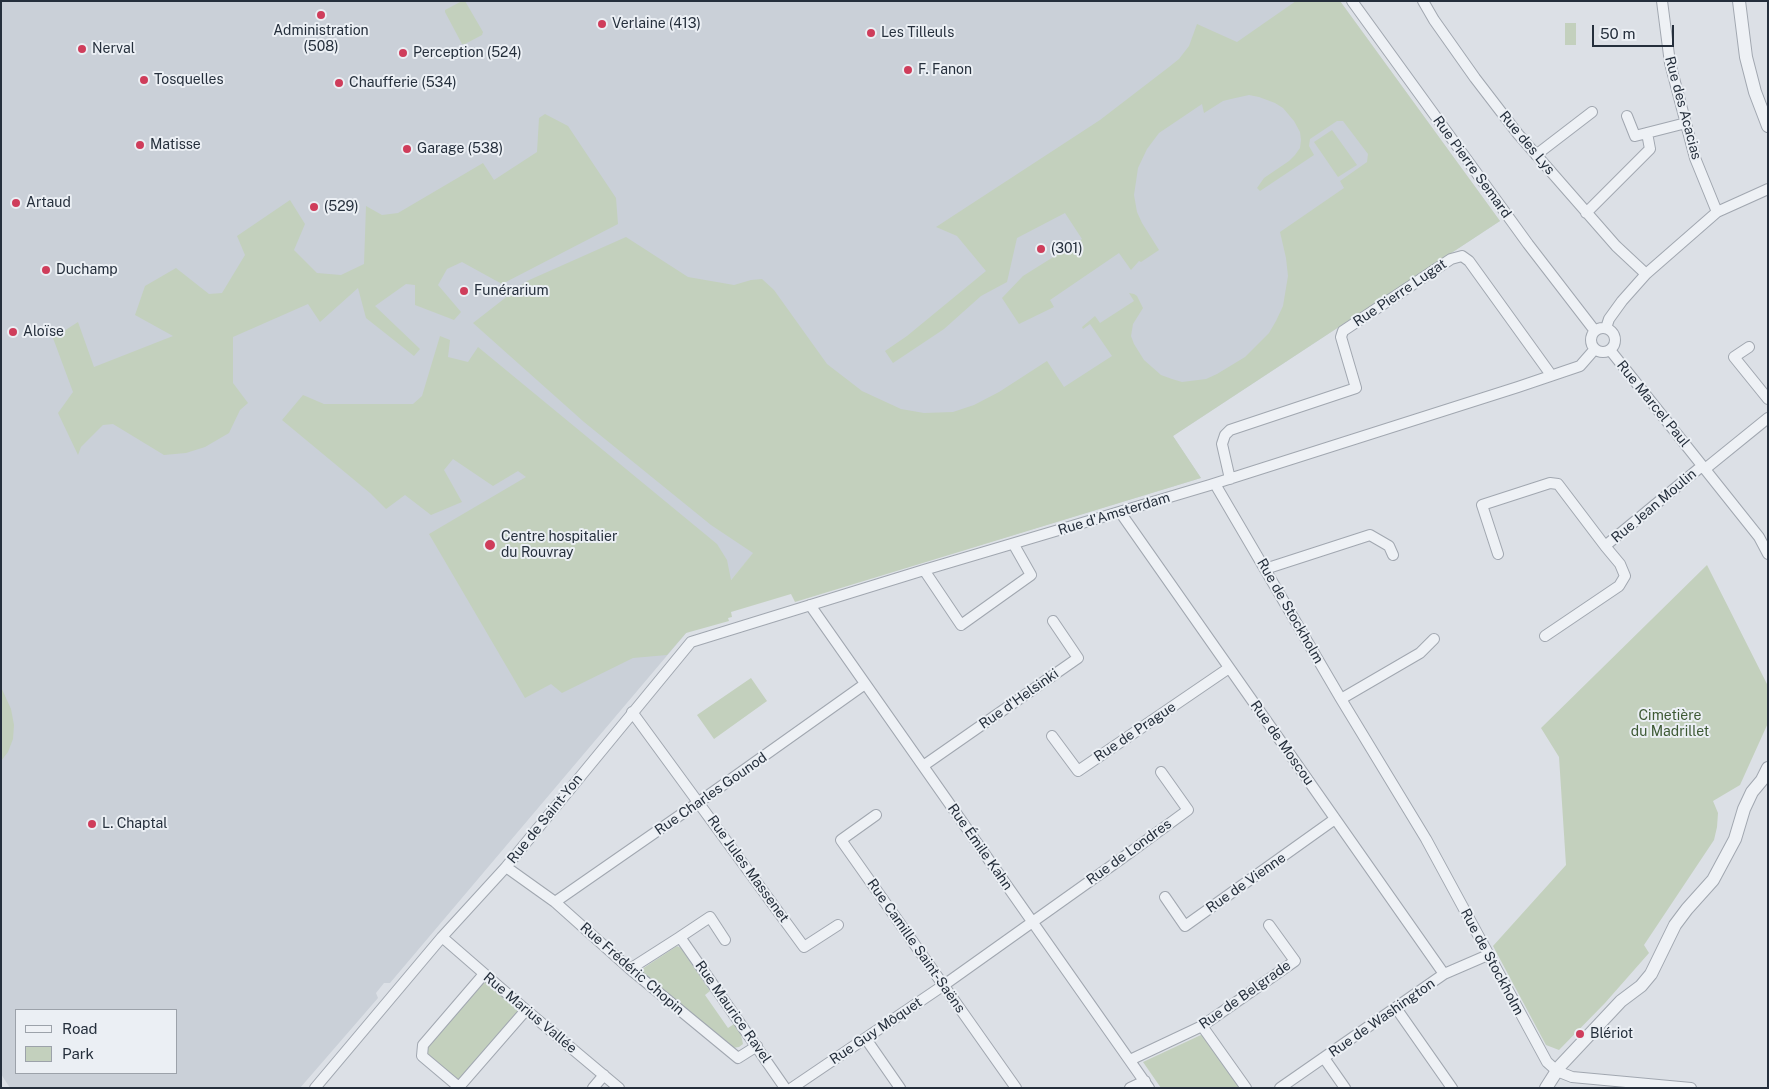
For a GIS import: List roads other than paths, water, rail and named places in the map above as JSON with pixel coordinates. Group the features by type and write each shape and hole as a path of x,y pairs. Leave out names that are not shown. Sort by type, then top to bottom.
{"street":[{"name":"Rue Pierre Semard","path":"1352,1 1528,244 1595,331"},
{"name":"Rue des Lys","path":"1423,1 1434,20 1475,78 1536,155 1616,246 1646,274"},
{"name":"Rue des Acacias","path":"1662,1 1670,63 1695,158 1717,212"},
{"path":"1739,1 1746,57 1755,92 1768,126"},
{"path":"1536,155 1592,112"},
{"path":"1627,116 1635,136 1686,123"},
{"path":"1586,212 1650,149 1646,133"},
{"path":"1606,328 1609,319 1622,301 1646,274 1717,212 1768,189"},
{"name":"Rue Pierre Lugat","path":"1230,479 1222,444 1225,435 1230,430 1356,388 1341,337 1344,331 1451,259 1462,256 1469,260 1550,376"},
{"path":"1606,328 1614,336 1614,344 1610,350 1604,352 1594,350 1590,341 1592,334 1598,329 1606,328"},
{"path":"1749,347 1734,357 1768,399"},
{"path":"1215,484 1580,366 1594,350"},
{"name":"Rue Marcel Paul","path":"1610,350 1759,537 1768,554"},
{"name":"Rue Jean Moulin","path":"1498,554 1482,505 1550,483 1558,484 1605,546 1768,418"},
{"name":"Rue d'Amsterdam","path":"810,605 1215,484"},
{"name":"Rue de Stockholm","path":"1215,484 1341,700 1426,839 1547,1062 1556,1071"},
{"name":"Rue de Moscou","path":"1120,512 1444,974"},
{"path":"1265,569 1370,535 1389,546 1393,555"},
{"path":"924,570 961,625 1031,575 1014,545"},
{"path":"1545,636 1618,586 1625,576 1620,564 1605,546"},
{"name":"Rue Émile Kahn","path":"810,605 1147,1084"},
{"name":"Rue de Saint-Yon","path":"315,1088 442,938 506,867 691,642 810,605"},
{"name":"Rue d'Helsinki","path":"923,766 1078,658 1053,621"},
{"path":"1341,700 1420,653 1434,639"},
{"name":"Rue de Prague","path":"1052,736 1078,771 1229,668"},
{"name":"Rue Charles Gounod","path":"555,902 865,684"},
{"name":"Rue Jules Massenet","path":"632,712 804,947 838,925"},
{"path":"1546,1088 1556,1071 1621,1001 1641,986 1650,974 1675,925 1713,880 1735,838 1744,809 1752,792 1762,780 1768,768"},
{"name":"Rue de Londres","path":"1032,921 1188,810 1161,772"},
{"name":"Rue Camille Saint-Saëns","path":"876,815 841,840 1016,1088"},
{"name":"Rue de Vienne","path":"1165,897 1185,926 1335,819"},
{"name":"Rue Frédéric Chopin","path":"506,867 555,902 630,969 738,1058 757,1046"},
{"path":"630,969 710,917 726,940"},
{"name":"Rue Guy Môquet","path":"792,1088 944,985 1032,921"},
{"name":"Rue de Belgrade","path":"1130,1060 1202,1026 1295,961 1269,925"},
{"name":"Rue Maurice Ravel","path":"680,937 785,1088"},
{"name":"Rue Marius Vallée","path":"442,938 619,1088"},
{"name":"Rue de Washington","path":"1280,1088 1444,974 1488,956"},
{"path":"484,974 424,1044 422,1056 460,1087 526,1010"},
{"path":"1396,1008 1452,1088"},
{"path":"1202,1026 1246,1088"},
{"path":"866,1039 900,1088"},
{"path":"1324,1058 1345,1088"},
{"path":"1556,1071 1572,1077 1691,1088"},
{"path":"593,1088 604,1075"},
{"path":"1130,1088 1147,1084"}],"place":[{"name":"Administration (508)","path":"321,15"},
{"name":"Verlaine (413)","path":"602,24"},
{"name":"Les Tilleuls","path":"871,33"},
{"name":"Nerval","path":"82,49"},
{"name":"Perception (524)","path":"403,53"},
{"name":"F. Fanon","path":"908,70"},
{"name":"Tosquelles","path":"144,80"},
{"name":"Chaufferie (534)","path":"339,83"},
{"name":"Matisse","path":"140,145"},
{"name":"Garage (538)","path":"407,149"},
{"name":"Artaud","path":"16,203"},
{"name":"(529)","path":"314,207"},
{"name":"(301)","path":"1041,249"},
{"name":"Duchamp","path":"46,270"},
{"name":"Funérarium","path":"464,291"},
{"name":"Aloïse","path":"13,332"},
{"name":"Centre hospitalier du Rouvray","path":"490,545"},
{"name":"L. Chaptal","path":"92,824"},
{"name":"Blériot","path":"1580,1034"}],"park label":[{"name":"Cimetière du Madrillet","path":"1670,724"}]}
